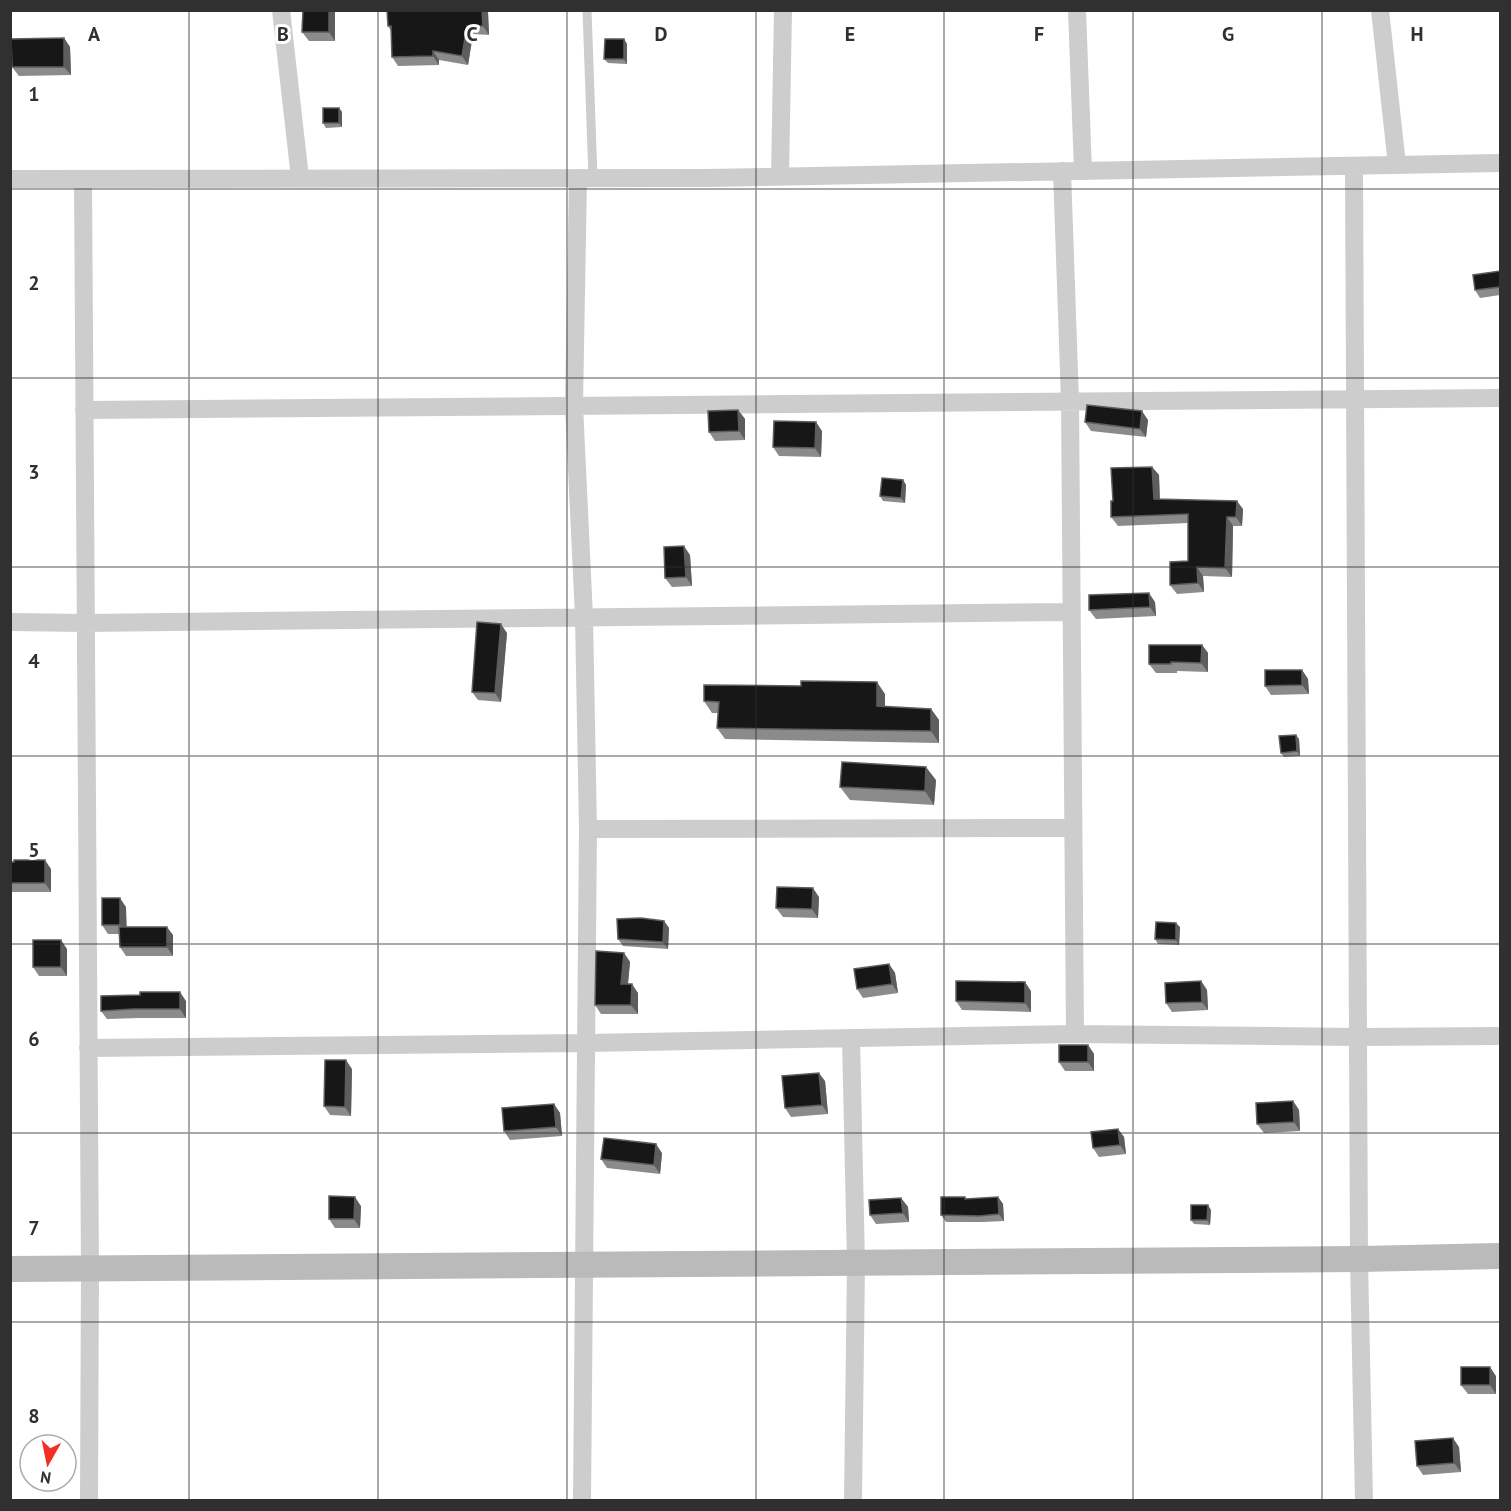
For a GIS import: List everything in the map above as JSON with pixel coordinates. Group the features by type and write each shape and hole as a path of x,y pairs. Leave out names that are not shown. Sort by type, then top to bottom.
{"street":[{"path":"281,10 300,178"},
{"path":"780,177 783,10"},
{"path":"1077,10 1083,171"},
{"path":"1380,10 1397,165"},
{"path":"10,179 780,177 1500,163"},
{"path":"1354,166 1359,1259 1364,1500"},
{"path":"1062,171 1070,401 1075,1034"},
{"path":"582,1500 588,829 584,617 574,405 586,178"},
{"path":"83,179 90,1269 89,1500"},
{"path":"84,410 1500,398"},
{"path":"10,622 1072,612"},
{"path":"588,829 1073,828"},
{"path":"88,1048 587,1043 1075,1034 1500,1036"},
{"path":"851,1038 856,1263 853,1500"},
{"path":"10,1269 1500,1256"}],"lane":[{"path":"586,178 587,10"}],"building":[{"path":"303,10 329,10 329,32 302,32"},
{"path":"387,10 482,10 483,26 467,26 462,56 433,51 433,56 392,57 391,26 388,26"},
{"path":"64,38 64,67 12,67 11,39"},
{"path":"605,39 624,39 624,59 604,59"},
{"path":"323,108 339,108 339,123 323,123"},
{"path":"1500,271 1500,287 1475,290 1473,275"},
{"path":"1087,405 1142,411 1140,429 1085,422"},
{"path":"738,410 739,431 709,432 708,411"},
{"path":"774,421 816,422 815,448 773,447"},
{"path":"1152,467 1154,499 1237,501 1236,517 1227,517 1225,568 1197,567 1198,583 1170,585 1170,562 1188,561 1188,514 1111,517 1111,501 1113,501 1111,468"},
{"path":"882,478 903,480 901,498 880,496"},
{"path":"684,546 686,577 665,578 664,547"},
{"path":"1149,593 1150,607 1089,610 1089,595"},
{"path":"477,622 501,624 495,693 472,692"},
{"path":"1149,645 1202,645 1201,663 1149,664"},
{"path":"1265,670 1302,670 1302,685 1265,686"},
{"path":"801,681 877,682 877,706 931,709 931,731 717,728 719,702 704,701 704,685 801,686"},
{"path":"1296,735 1297,751 1281,753 1279,736"},
{"path":"842,762 926,767 925,791 840,787"},
{"path":"45,860 45,883 10,883 10,862"},
{"path":"777,887 813,888 812,909 776,908"},
{"path":"102,898 120,898 120,925 102,925"},
{"path":"641,918 664,921 663,942 618,939 617,919"},
{"path":"1156,922 1176,923 1176,940 1155,939"},
{"path":"119,927 167,927 167,947 120,947"},
{"path":"33,940 61,940 61,967 33,967"},
{"path":"596,951 624,953 621,984 632,984 631,1005 595,1005"},
{"path":"889,964 892,984 857,989 854,969"},
{"path":"956,981 1025,982 1025,1003 956,1001"},
{"path":"1201,981 1202,1002 1166,1003 1165,983"},
{"path":"140,992 180,992 180,1009 101,1011 101,996 140,995"},
{"path":"1059,1045 1088,1045 1088,1062 1059,1062"},
{"path":"325,1060 346,1060 345,1107 324,1106"},
{"path":"819,1073 822,1105 785,1108 782,1076"},
{"path":"1293,1101 1294,1122 1257,1124 1256,1103"},
{"path":"554,1104 556,1127 504,1131 502,1108"},
{"path":"1118,1129 1120,1145 1093,1148 1091,1132"},
{"path":"604,1138 656,1144 654,1165 601,1159"},
{"path":"329,1196 355,1197 354,1219 329,1219"},
{"path":"941,1197 965,1197 965,1199 998,1197 999,1214 941,1215"},
{"path":"901,1198 903,1213 870,1215 869,1200"},
{"path":"1191,1205 1208,1205 1207,1220 1191,1220"},
{"path":"1461,1367 1490,1367 1490,1385 1461,1385"},
{"path":"1453,1438 1454,1463 1417,1466 1415,1441"}]}
